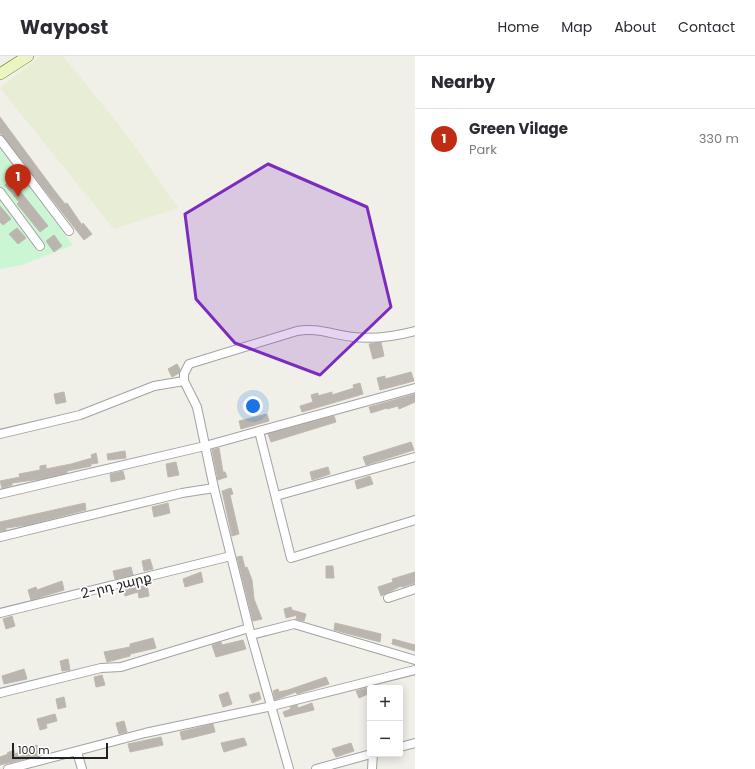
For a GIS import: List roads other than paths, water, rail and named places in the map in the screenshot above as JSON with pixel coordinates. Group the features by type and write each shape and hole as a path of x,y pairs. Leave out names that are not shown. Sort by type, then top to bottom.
{"main road":[{"path":"0,74 28,56"}],"street":[{"path":"0,140 69,231"},
{"path":"0,192 40,246"},
{"path":"289,769 250,631 214,488 197,407 184,381 184,374 189,364 297,331 309,329 323,330 353,337 384,336 415,331"},
{"path":"0,434 80,415 154,386 184,381"},
{"path":"0,494 205,446 415,388"},
{"path":"259,431 291,558 415,520"},
{"path":"276,496 415,457"},
{"path":"0,537 182,493 214,488"},
{"name":"2-րդ շարք","path":"0,613 231,556"},
{"path":"388,598 415,590"},
{"path":"0,693 102,668 121,667 250,631 294,624 415,660"},
{"path":"8,769 145,734 272,706 415,670"},
{"path":"403,746 415,743"},
{"path":"77,752 82,769"},
{"path":"316,769 367,755"},
{"path":"372,757 372,769"}],"place":[{"name":"Green Vilage","path":"18,197"}]}
